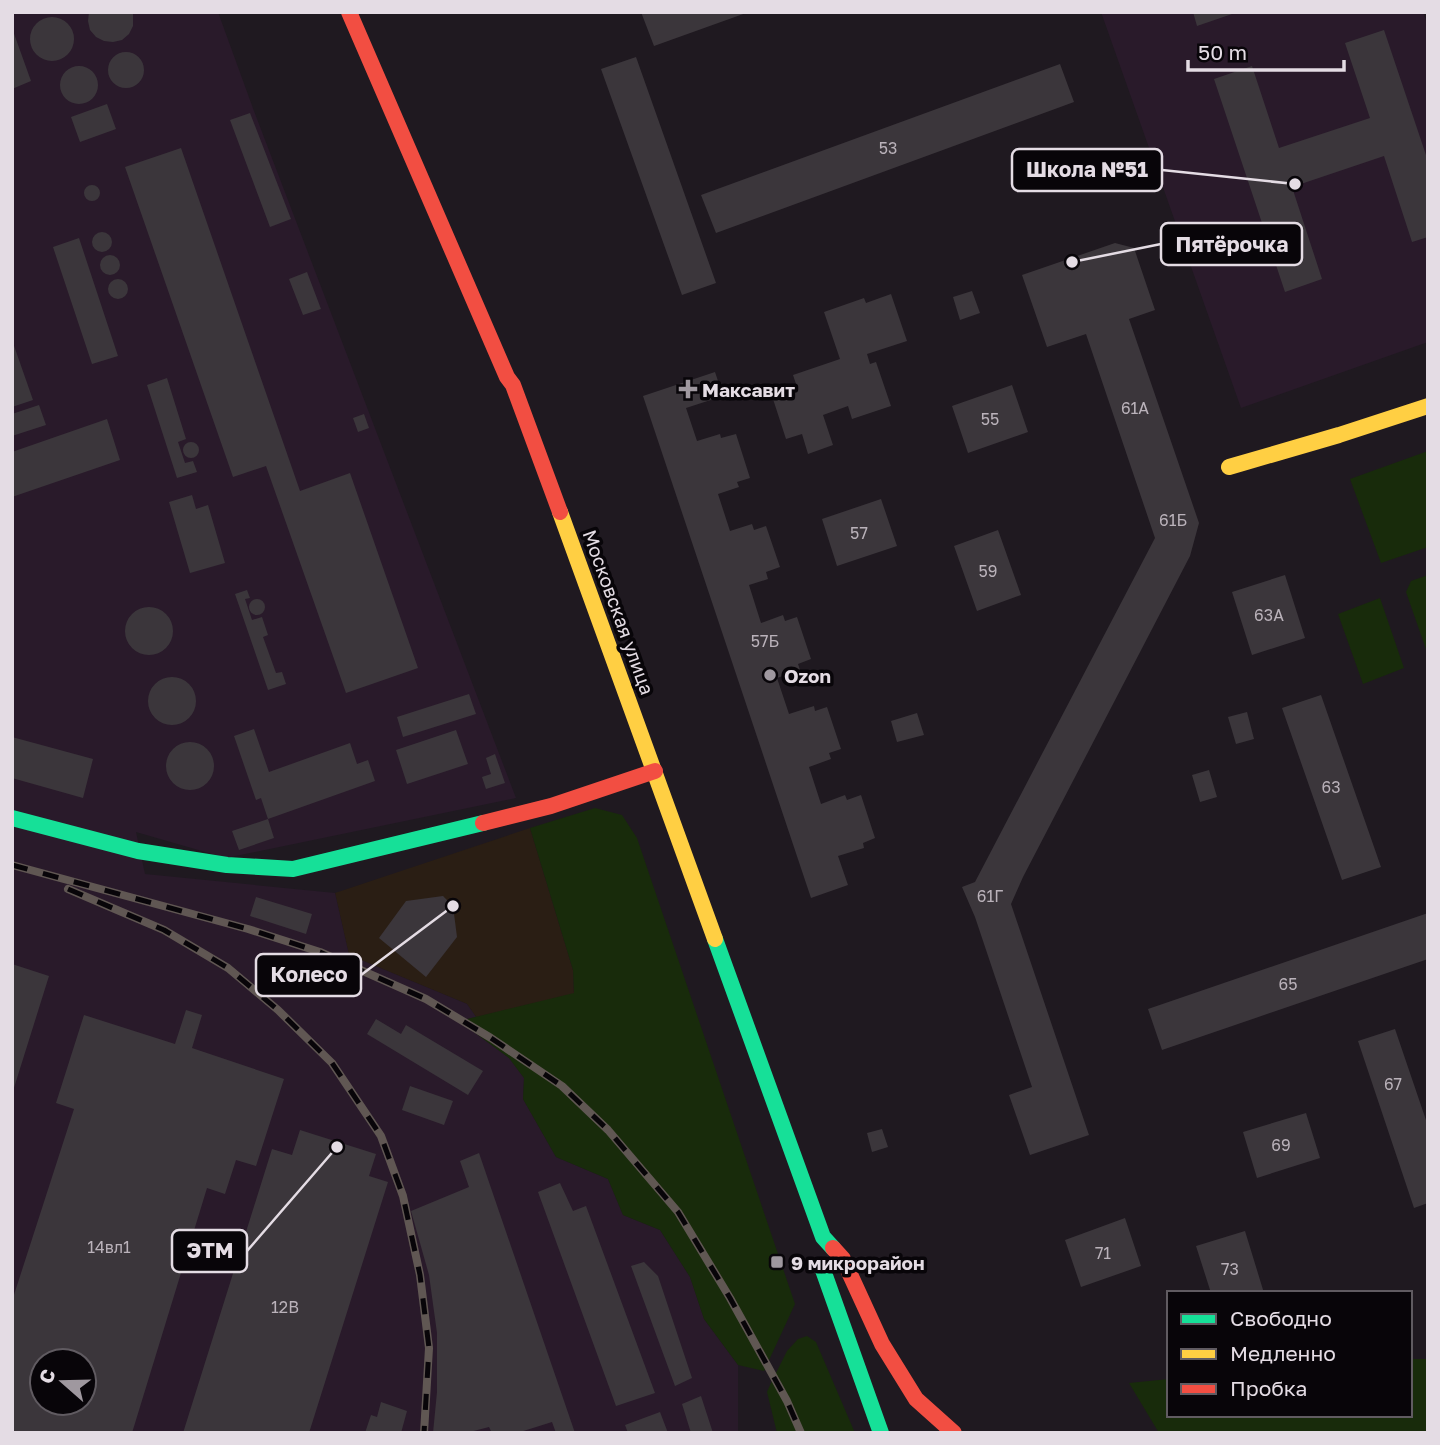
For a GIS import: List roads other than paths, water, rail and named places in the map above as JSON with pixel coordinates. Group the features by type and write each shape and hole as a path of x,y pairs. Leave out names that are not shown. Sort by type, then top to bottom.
{"main road":[{"name":"Московская улица","path":"349,12 507,377 513,385 823,1237 843,1259 881,1344 916,1399 954,1433"},
{"path":"1229,467 1428,406"},
{"path":"12,818 138,850 227,865 293,869 551,806 655,771"},
{"name":"Московская улица","path":"823,1237 820,1261 881,1433"}],"railway":[{"path":"12,865 248,929 320,952 426,999 491,1038 562,1086 608,1130 678,1212 730,1298 787,1401 801,1433"},
{"path":"68,889 164,930 228,968 278,1010 332,1063 381,1136 403,1196 420,1275 429,1348 424,1433"}],"place":[{"name":"Школа №51","path":"1295,184"},
{"name":"Пятёрочка","path":"1072,262"},
{"name":"Максавит","path":"688,389"},
{"name":"Ozon","path":"770,675"},
{"name":"Колесо","path":"453,906"},
{"name":"ЭТМ","path":"337,1147"},
{"name":"9 микрорайон","path":"777,1262"}]}
